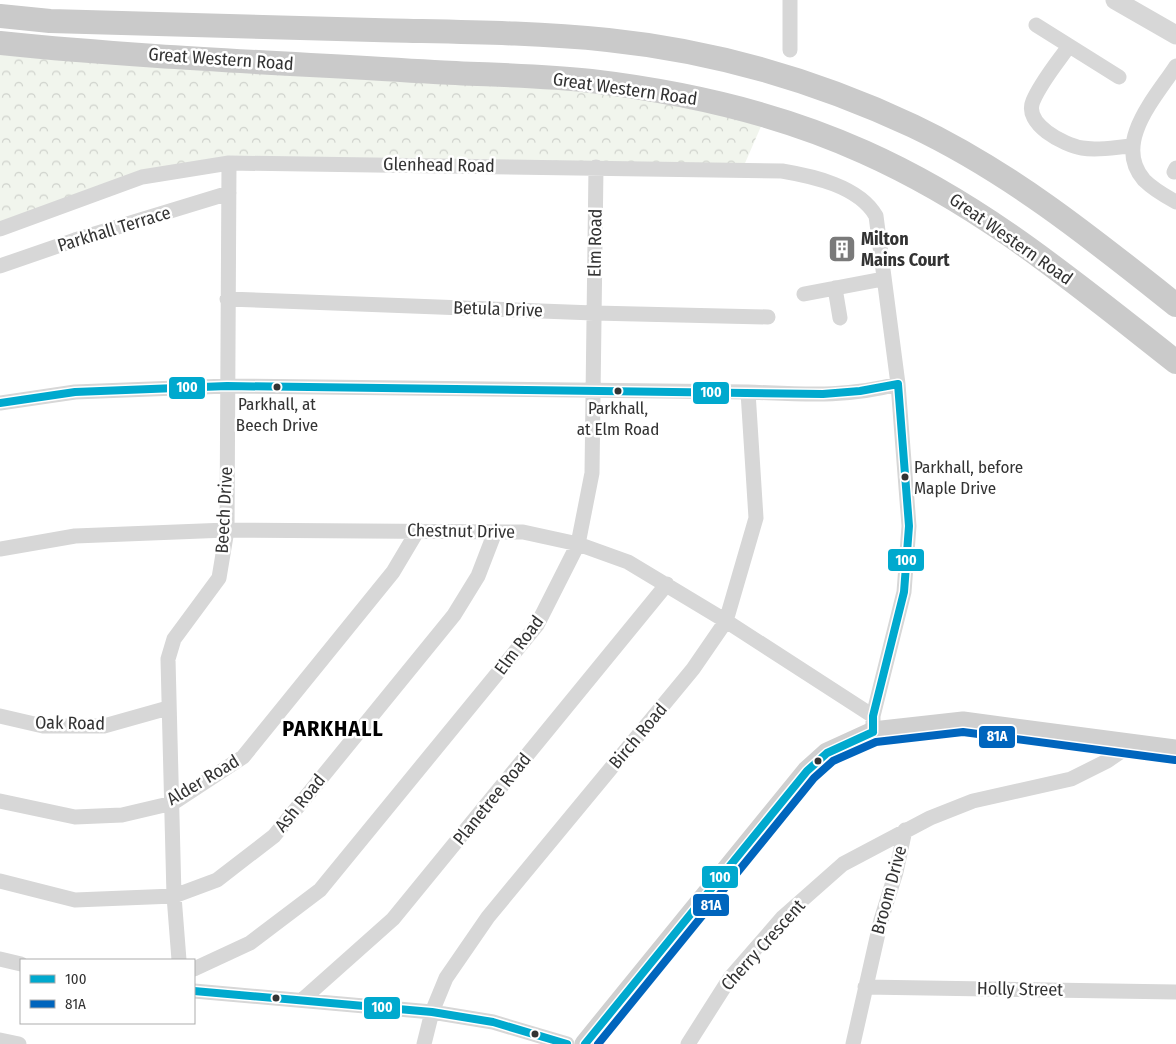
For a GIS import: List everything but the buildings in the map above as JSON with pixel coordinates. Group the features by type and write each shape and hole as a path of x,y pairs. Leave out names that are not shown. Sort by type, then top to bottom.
{"main road":[{"name":"Great Western Road","path":"0,16 50,21 543,34 652,45 737,62 784,75 849,98 944,142 1000,174 1048,206 1176,305"},
{"name":"Great Western Road","path":"0,43 588,81 689,96 766,115 863,151 914,176 988,218 1029,246 1176,362"},
{"path":"585,1044 807,771 827,753 873,724 963,722 1176,750"}],"street":[{"path":"790,0 790,50"},
{"path":"1114,0 1176,35"},
{"path":"1036,25 1120,77"},
{"path":"1069,46 1032,102 1032,118 1037,125 1072,146 1094,149 1132,146"},
{"path":"1176,66 1135,132 1132,146 1132,157 1145,180 1176,202"},
{"name":"Glenhead Road","path":"0,229 142,177 229,163 782,171 829,182 872,208 876,216 883,279"},
{"name":"Beech Drive","path":"179,959 174,896 168,660 174,639 219,578 227,530 229,163"},
{"name":"Elm Road","path":"195,969 250,943 320,890 537,625 578,544 592,473 596,167"},
{"name":"Parkhall Terrace","path":"0,266 75,240 229,193"},
{"path":"804,294 883,279 898,384 909,526 904,592 873,724"},
{"path":"834,288 840,318"},
{"name":"Betula Drive","path":"227,299 594,313 768,317"},
{"path":"0,403 75,392 227,386 748,392 830,396 872,391 898,384"},
{"name":"Birch Road","path":"424,1044 432,1012 446,978 488,917 693,670 726,621 756,518 748,392"},
{"name":"Chestnut Drive","path":"0,549 75,536 227,530 523,532 578,544 628,562 726,621 873,724"},
{"name":"Alder Road","path":"0,801 75,817 122,815 172,803 243,757 393,572 418,530"},
{"name":"Ash Road","path":"0,881 75,900 174,896 217,880 274,836 454,615 478,576 495,532"},
{"name":"Planetree Road","path":"302,1000 393,919 667,584"},
{"name":"Oak Road","path":"0,716 43,726 104,726 168,708"},
{"name":"Broom Drive","path":"853,1044 880,920 896,872 904,830 973,801 1071,779 1107,761 1132,744"},
{"name":"Cherry Crescent","path":"688,1044 730,978 783,917 843,864 904,830"},
{"path":"0,959 20,964"},
{"name":"Holly Street","path":"865,987 1176,992"},
{"path":"195,991 432,1012 492,1022 567,1044"},
{"path":"0,1040 19,1044"}],"green space":[{"path":"0,43 588,81 766,115 742,170 229,163 142,177 0,229"}],"transit line":[{"name":"100","path":"0,403 75,392 227,386 823,394 860,391 898,384"},
{"name":"100","path":"873,732 873,716 904,592 909,526 898,384"},
{"name":"100","path":"585,1044 807,771 827,753 873,732"},
{"name":"81A","path":"598,1044 814,778 833,761 876,742 963,732 1175,760"},
{"name":"100","path":"195,991 432,1012 493,1022 567,1044"}],"place":[{"name":"Milton Mains Court","path":"842,249"},
{"name":"Parkhall, at Beech Drive","path":"277,387"},
{"name":"Parkhall, at Elm Road","path":"618,391"},
{"name":"Parkhall, before Maple Drive","path":"905,477"}],"district":[{"name":"PARKHALL","path":"333,728"}]}
